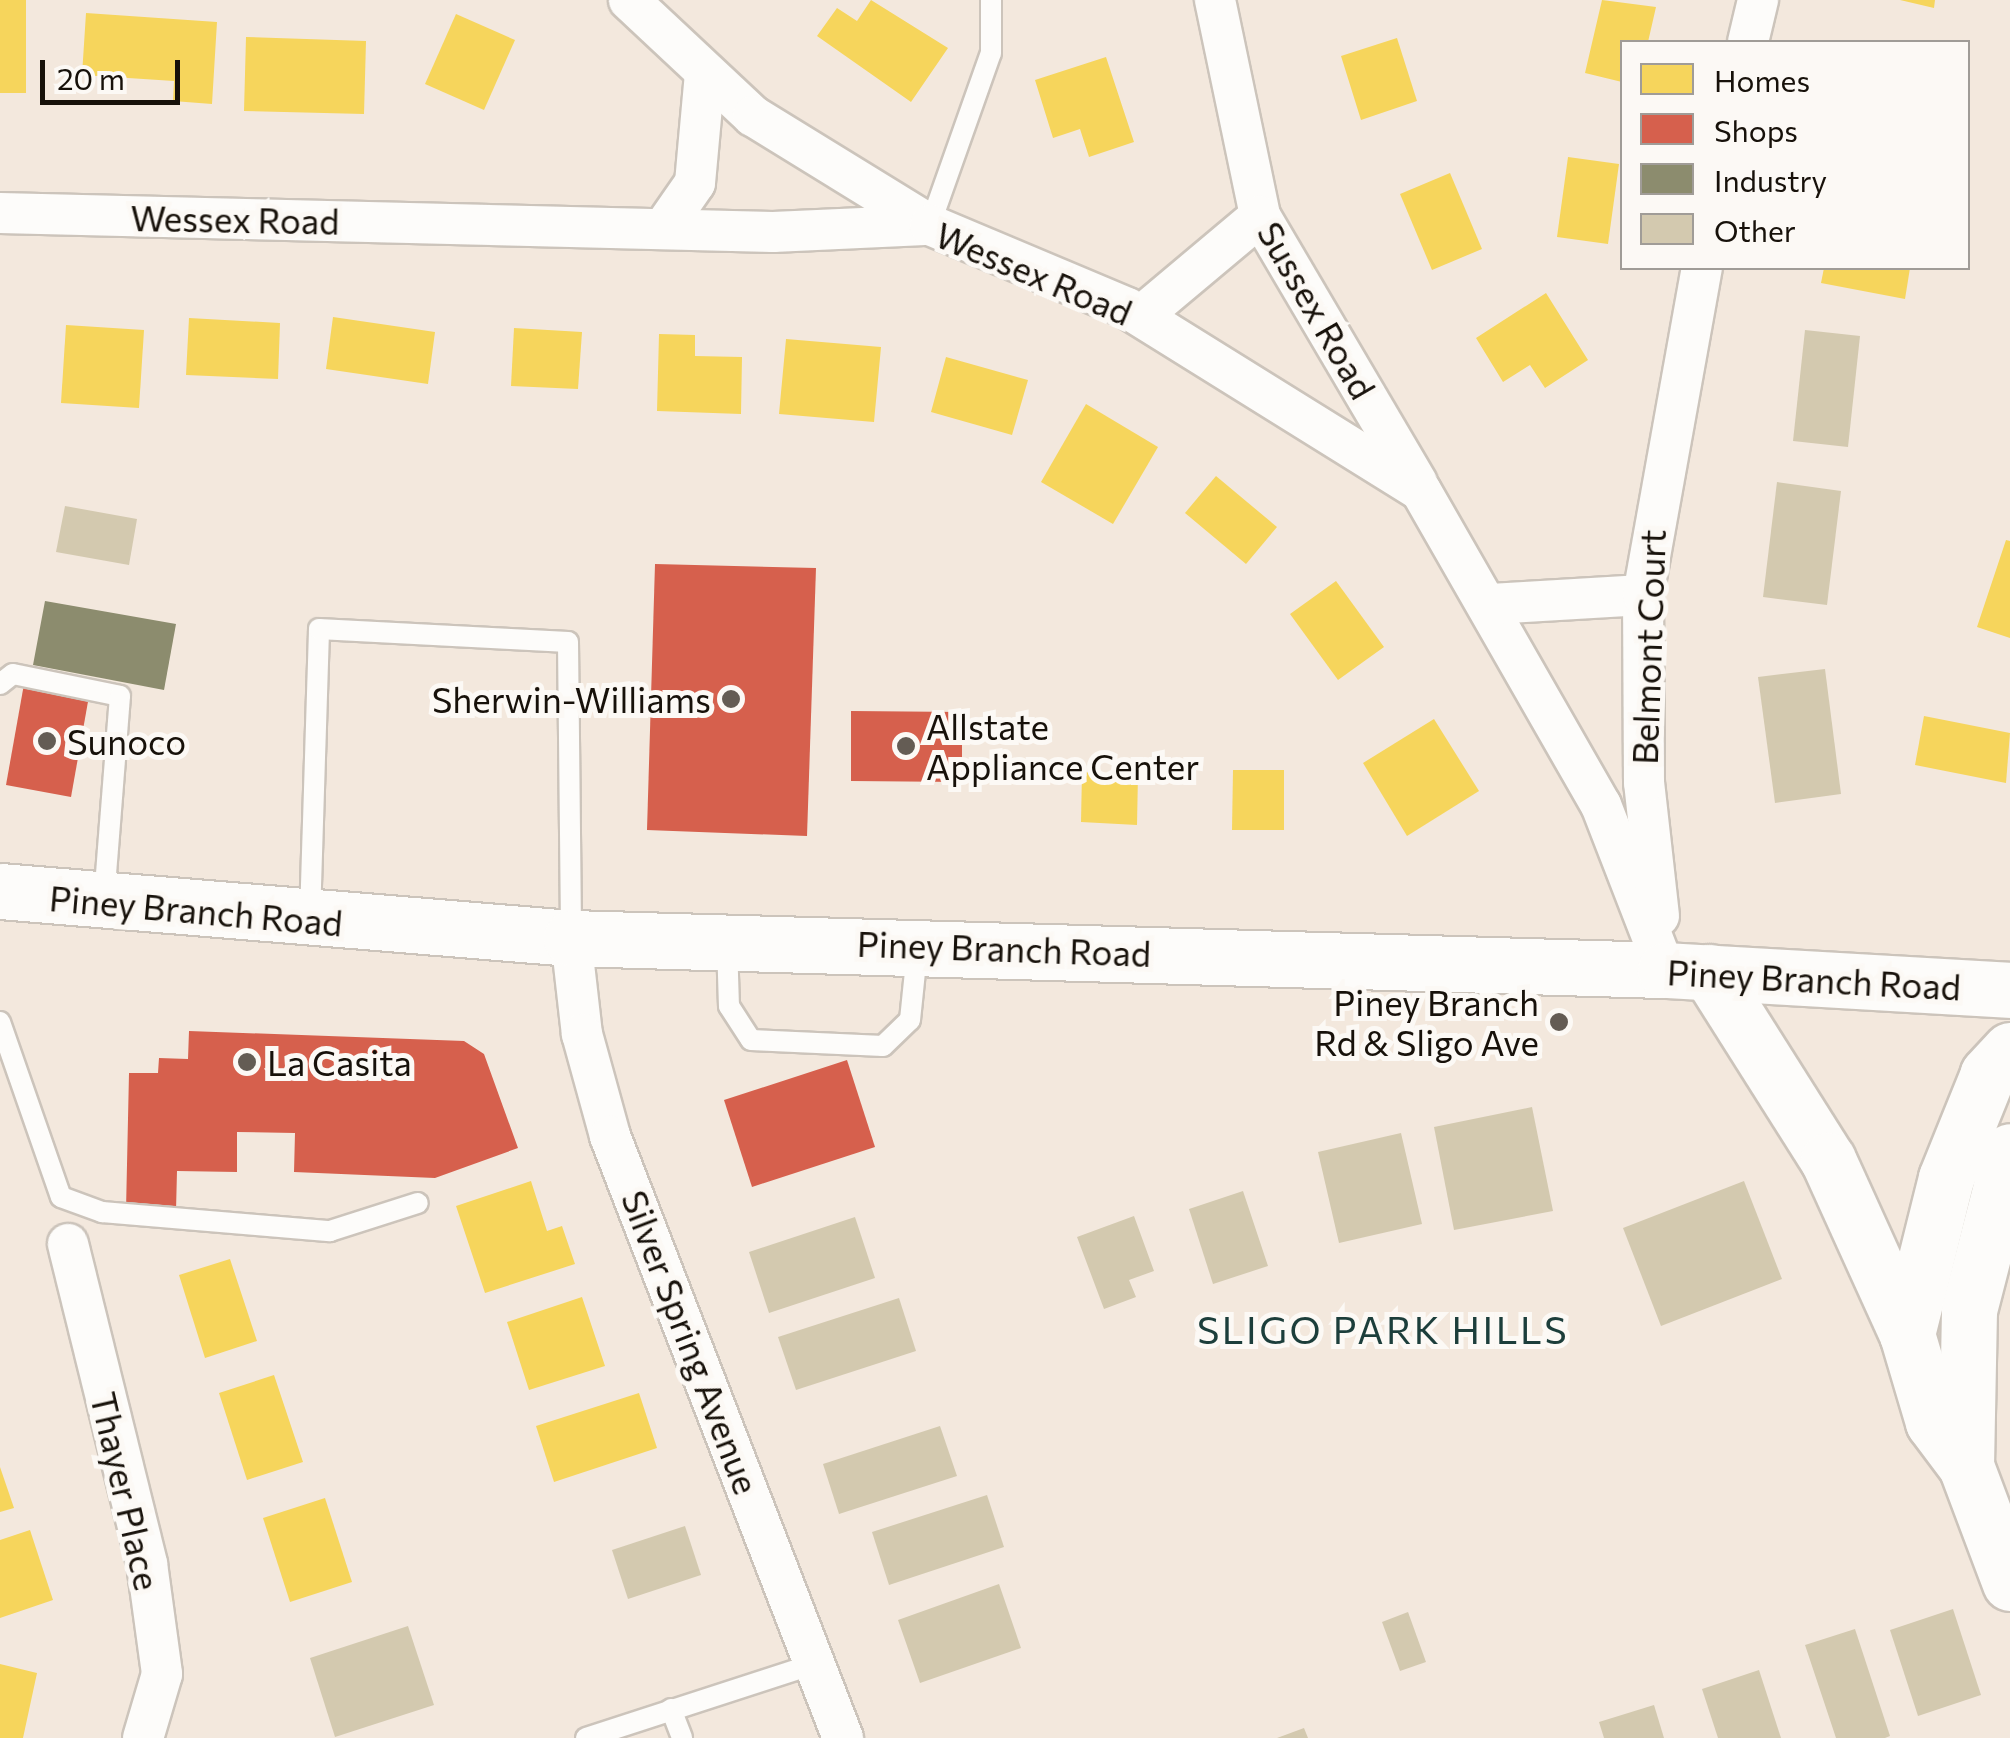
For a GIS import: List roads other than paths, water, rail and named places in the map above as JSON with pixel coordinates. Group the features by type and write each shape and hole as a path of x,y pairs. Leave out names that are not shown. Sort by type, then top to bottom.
{"main road":[{"name":"Piney Branch Road","path":"0,891 103,905 572,938 726,939 1687,971 2010,990"},
{"path":"1687,971 1828,1160 1907,1334 1933,1422 1966,1466 2010,1582"},
{"path":"1907,1334 1946,1178 1988,1074 2010,1050"},
{"path":"1966,1466 1969,1310 2010,1152"}],"street":[{"path":"629,0 753,116 930,225"},
{"name":"Sussex Road","path":"1215,0 1260,216 1421,491"},
{"path":"1748,40 1758,0"},
{"path":"664,229 695,184 705,73"},
{"name":"Wessex Road","path":"0,213 664,229 930,225 1141,316 1421,491 1491,604 1687,971"},
{"path":"1141,316 1260,216"},
{"name":"Belmont Court","path":"1687,971 1644,783 1644,595 1702,270"},
{"path":"1491,604 1644,595"},
{"name":"Silver Spring Avenue","path":"572,938 582,1034 610,1136 843,1738"},
{"name":"Thayer Place","path":"68,1244 146,1564 162,1674 143,1738"}],"lane":[{"path":"930,225 991,53 991,0"},
{"path":"310,921 319,629 568,642 572,938"},
{"path":"0,684 13,674 120,696 103,905"},
{"path":"726,939 730,1006 751,1040 883,1046 910,1020 918,945"},
{"path":"0,1022 60,1198 102,1212 330,1231 418,1203"},
{"path":"586,1738 817,1663"},
{"path":"672,1709 682,1738"}],"place":[{"name":"Sherwin-Williams","path":"731,699"},
{"name":"Sunoco","path":"47,741"},
{"name":"Allstate Appliance Center","path":"906,746"},
{"name":"Piney Branch Rd & Sligo Ave","path":"1559,1022"},
{"name":"La Casita","path":"247,1062"}],"district":[{"name":"SLIGO PARK HILLS","path":"1383,1329"}]}
